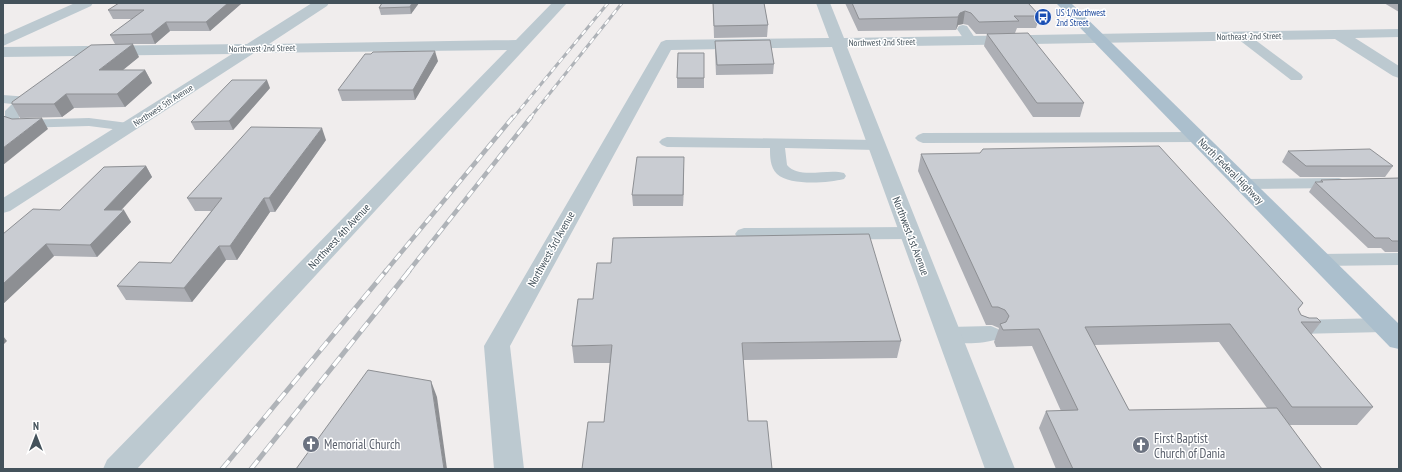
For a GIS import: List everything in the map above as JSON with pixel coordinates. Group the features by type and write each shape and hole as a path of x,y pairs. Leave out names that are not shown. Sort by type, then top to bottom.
{"main road":[{"name":"North Federal Highway","path":"1062,3 1391,332"}],"street":[{"path":"3,41 86,3"},
{"name":"Northwest 5th Avenue","path":"3,207 322,3"},
{"name":"Northwest 4th Avenue","path":"118,469 560,3"},
{"name":"Northwest 1st Avenue","path":"822,3 1000,469"},
{"name":"Northeast 2nd Street","path":"1098,39 1399,33"},
{"path":"1338,34 1399,73"},
{"name":"Northwest 2nd Street","path":"666,45 837,43 967,35 1098,39"},
{"name":"Northwest 2nd Street","path":"3,52 520,45"},
{"name":"Northwest 3rd Avenue","path":"509,469 497,346 666,45"}],"lane":[{"path":"1242,36 1296,77"},
{"path":"3,99 24,100 12,111 12,121 19,124 89,122 128,127"},
{"path":"923,138 1197,137"},
{"path":"667,142 876,145"},
{"path":"777,144 779,165 783,171 792,176 838,176"},
{"path":"1244,184 1353,183"},
{"path":"744,234 910,232"},
{"path":"1320,260 1399,259"},
{"path":"1297,327 1391,332"},
{"path":"949,335 991,334"}],"building":[{"path":"119,3 228,3 206,22 166,22 151,34 110,35 144,10 108,10"},
{"path":"382,3 412,3 410,7 379,8"},
{"path":"713,3 764,3 768,25 714,26"},
{"path":"852,3 1028,3 1040,16 1014,16 1019,21 979,22 971,13 965,11 960,13 958,17 859,19"},
{"path":"1028,33 1084,103 1037,103 987,34"},
{"path":"770,40 774,64 717,65 715,41"},
{"path":"133,44 99,70 145,70 117,94 66,94 54,104 12,104 12,102 91,45"},
{"path":"435,51 413,90 338,90 365,54 371,54 373,52"},
{"path":"678,53 704,53 704,78 677,78"},
{"path":"232,80 267,80 229,121 191,122"},
{"path":"3,116 12,119 42,118 3,148"},
{"path":"251,127 322,128 269,198 264,198 230,246 219,246 184,288 117,286 139,262 171,263 222,198 187,198"},
{"path":"1159,146 1303,303 1298,309 1301,315 1309,318 1317,318 1321,322 1301,322 1373,407 1292,407 1230,324 1085,327 1129,410 1277,408 1322,469 1073,469 1046,411 1078,410 1039,329 1003,330 1000,324 1006,322 1009,316 1005,310 998,307 992,307 921,154 980,153 983,149"},
{"path":"1370,149 1393,166 1306,166 1288,151"},
{"path":"637,157 684,157 683,195 632,195"},
{"path":"146,166 104,210 124,210 90,245 46,244 3,284 3,234 33,209 60,210 104,167"},
{"path":"1399,178 1399,241 1392,241 1389,238 1375,238 1315,182 1323,182 1321,180"},
{"path":"869,234 901,341 742,343 748,421 767,421 772,469 582,469 588,422 604,422 612,345 572,346 578,299 593,299 597,263 611,263 613,238"},
{"path":"368,370 431,381 444,469 296,469"}],"railway":[{"path":"513,118 608,3"},
{"path":"530,118 622,3"},
{"path":"385,272 513,117"},
{"path":"408,272 531,117"},
{"path":"222,469 386,271"},
{"path":"251,469 409,271"}],"place":[{"name":"US 1/Northwest 2nd Street","path":"1043,17"},
{"name":"Memorial Church","path":"311,444"},
{"name":"First Baptist Church of Dania","path":"1141,445"}]}
